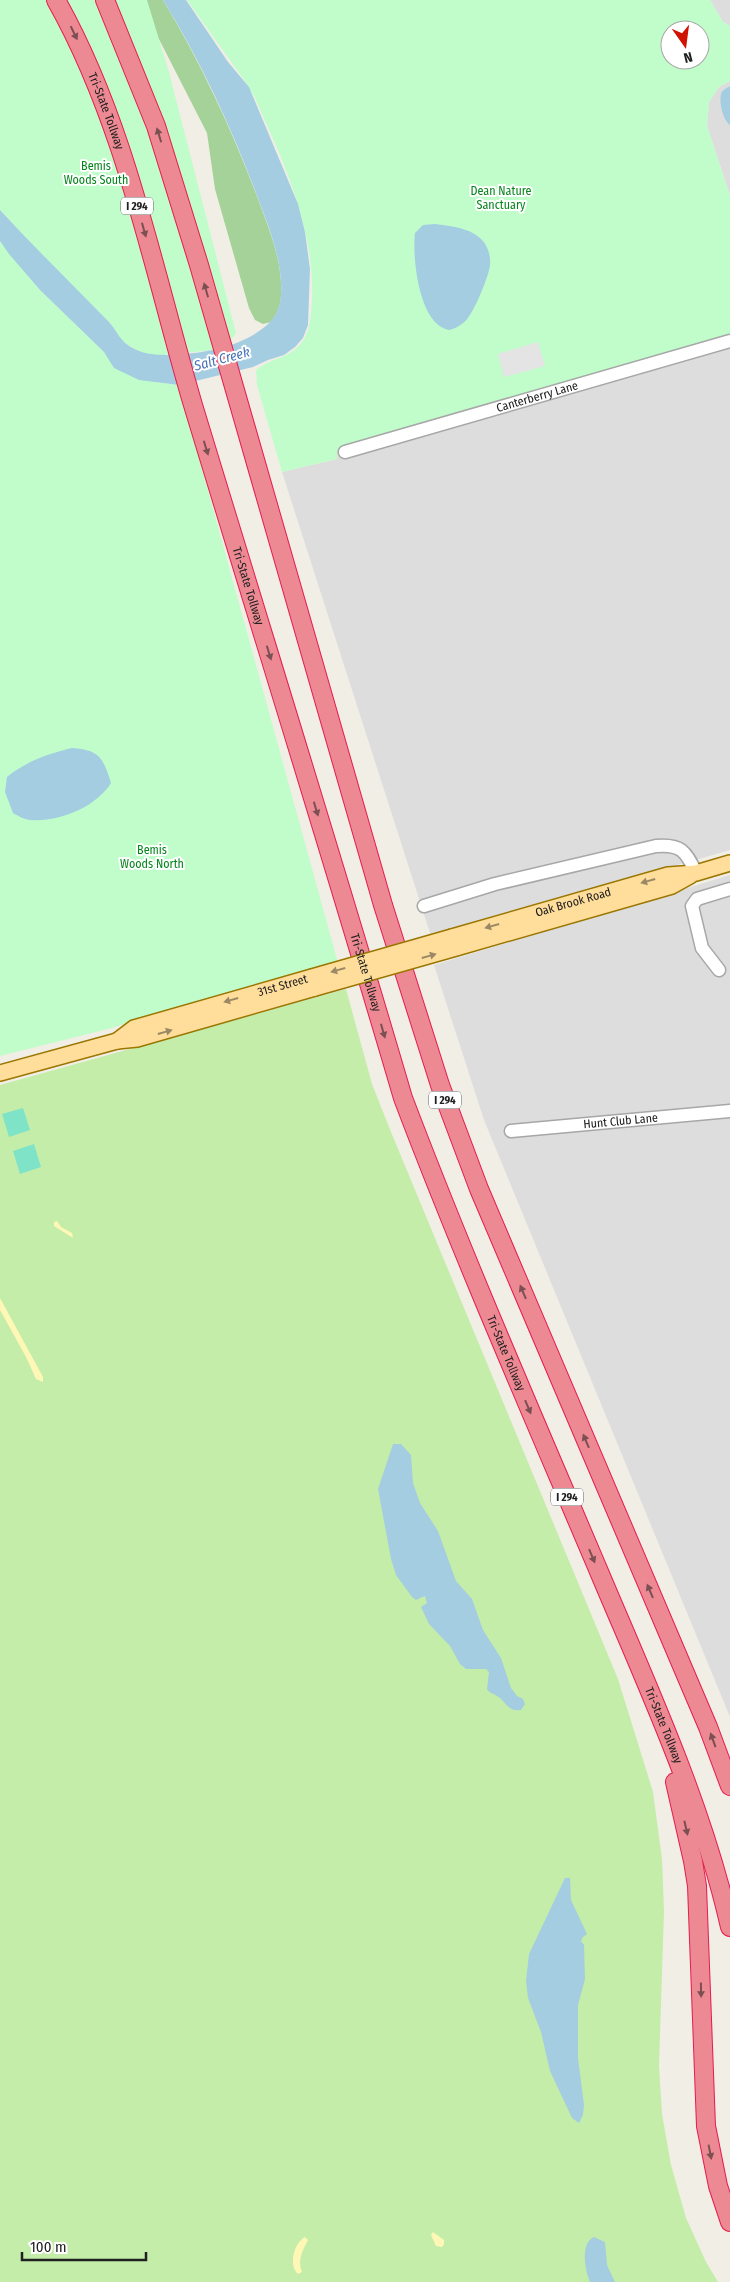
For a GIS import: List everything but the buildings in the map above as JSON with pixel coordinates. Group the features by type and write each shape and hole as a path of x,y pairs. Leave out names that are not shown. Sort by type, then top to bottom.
{"highway":[{"name":"Tri-State Tollway","path":"56,0 91,67 117,138 192,401 402,1098 442,1203 671,1741 712,1854 730,1927"},
{"name":"I 294","path":"105,0 156,126 220,337 383,905 440,1085 479,1188 708,1727 730,1786"},
{"path":"638,1664 671,1770 693,1861 699,1912 706,2126 718,2186 730,2222"}],"main road":[{"name":"Oak Brook Road","path":"454,943 672,886 696,873 730,863"},
{"name":"31st Street","path":"0,1073 117,1040 137,1040 313,983 454,943"}],"street":[{"name":"Canterberry Lane","path":"345,452 730,341"},
{"path":"424,906 495,884 656,846 667,845 682,850 688,856 696,873"},
{"path":"719,970 702,948 692,906 697,899 730,889"},
{"name":"Hunt Club Lane","path":"511,1131 730,1111"}],"shaded area":[{"path":"710,0 730,0 730,26 723,22"},
{"path":"730,81 730,196 707,126 709,102 719,87"},
{"path":"730,338 730,850 431,936 282,472 337,459 337,450"},
{"path":"538,342 545,366 504,377 498,354"},
{"path":"730,875 730,1717 484,1120 434,965"}],"green space":[{"name":"Bemis Woods South","path":"0,0 147,0 169,72 236,333 224,349 155,356 138,351 120,340 111,324 47,261 0,210"},
{"path":"139,0 163,0 203,72 238,148 267,222 278,258 281,299 271,322 263,324 255,320 249,308 215,189 207,133"},
{"name":"Dean Nature Sanctuary","path":"187,0 710,0 723,22 730,26 730,81 719,87 709,102 707,126 730,196 730,338 337,450 337,459 282,472 257,385 256,370 295,349 305,337 311,314 312,273 303,221 295,195 276,145 254,96"},
{"name":"Bemis Woods North","path":"0,241 40,290 104,352 115,368 155,382 179,385 338,963 108,1029 0,1056"},
{"path":"346,989 372,1084 618,1679 653,1792 662,1859 664,1911 659,2066 662,2114 671,2165 686,2218 706,2262 718,2282 0,2282 0,1085"},
{"path":"23,1108 30,1130 9,1137 2,1114"},
{"path":"34,1144 41,1167 20,1174 13,1151"}],"sand":[{"path":"57,1221 61,1227 72,1233 73,1238 54,1226 54,1222"},
{"path":"0,1298 43,1377 43,1382 36,1379 0,1310"},
{"path":"433,2232 444,2240 442,2247 436,2246 431,2235"},
{"path":"305,2237 308,2240 300,2259 302,2272 298,2274 293,2265 294,2254 298,2244"}],"water":[{"name":"Salt Creek","path":"163,0 186,0 228,62 249,87 298,204 305,232 310,269 308,325 303,338 295,347 284,355 253,367 179,385 139,380 114,368 104,352 40,290 0,241 0,210 110,323 127,344 132,348 149,354 189,354 229,346 254,335 273,319 280,304 281,283 278,259 267,223 239,149 216,98 191,48"},
{"path":"730,86 730,125 721,106 721,94 722,91"},
{"path":"435,224 460,228 477,236 486,245 490,259 487,277 471,314 462,324 449,330 439,325 424,304 415,258 415,233 423,225"},
{"path":"72,748 88,751 99,756 111,783 104,792 87,806 65,816 29,820 13,813 5,792 7,777 38,759"},
{"path":"393,1444 401,1444 411,1455 413,1483 420,1503 438,1531 456,1581 472,1599 483,1630 501,1658 511,1688 517,1696 523,1699 525,1704 521,1710 510,1708 500,1698 488,1691 489,1672 486,1669 466,1669 460,1664 450,1646 429,1624 421,1607 427,1603 425,1596 416,1600 396,1575 391,1559 378,1489"},
{"path":"565,1878 570,1878 571,1900 587,1934 581,1941 584,1945 585,1979 578,2005 578,2058 584,2105 583,2115 579,2123 572,2118 550,2071 541,2032 528,1998 526,1981 529,1954"},
{"path":"594,2237 605,2242 607,2265 615,2282 590,2282 585,2264 585,2251 590,2240"}]}
